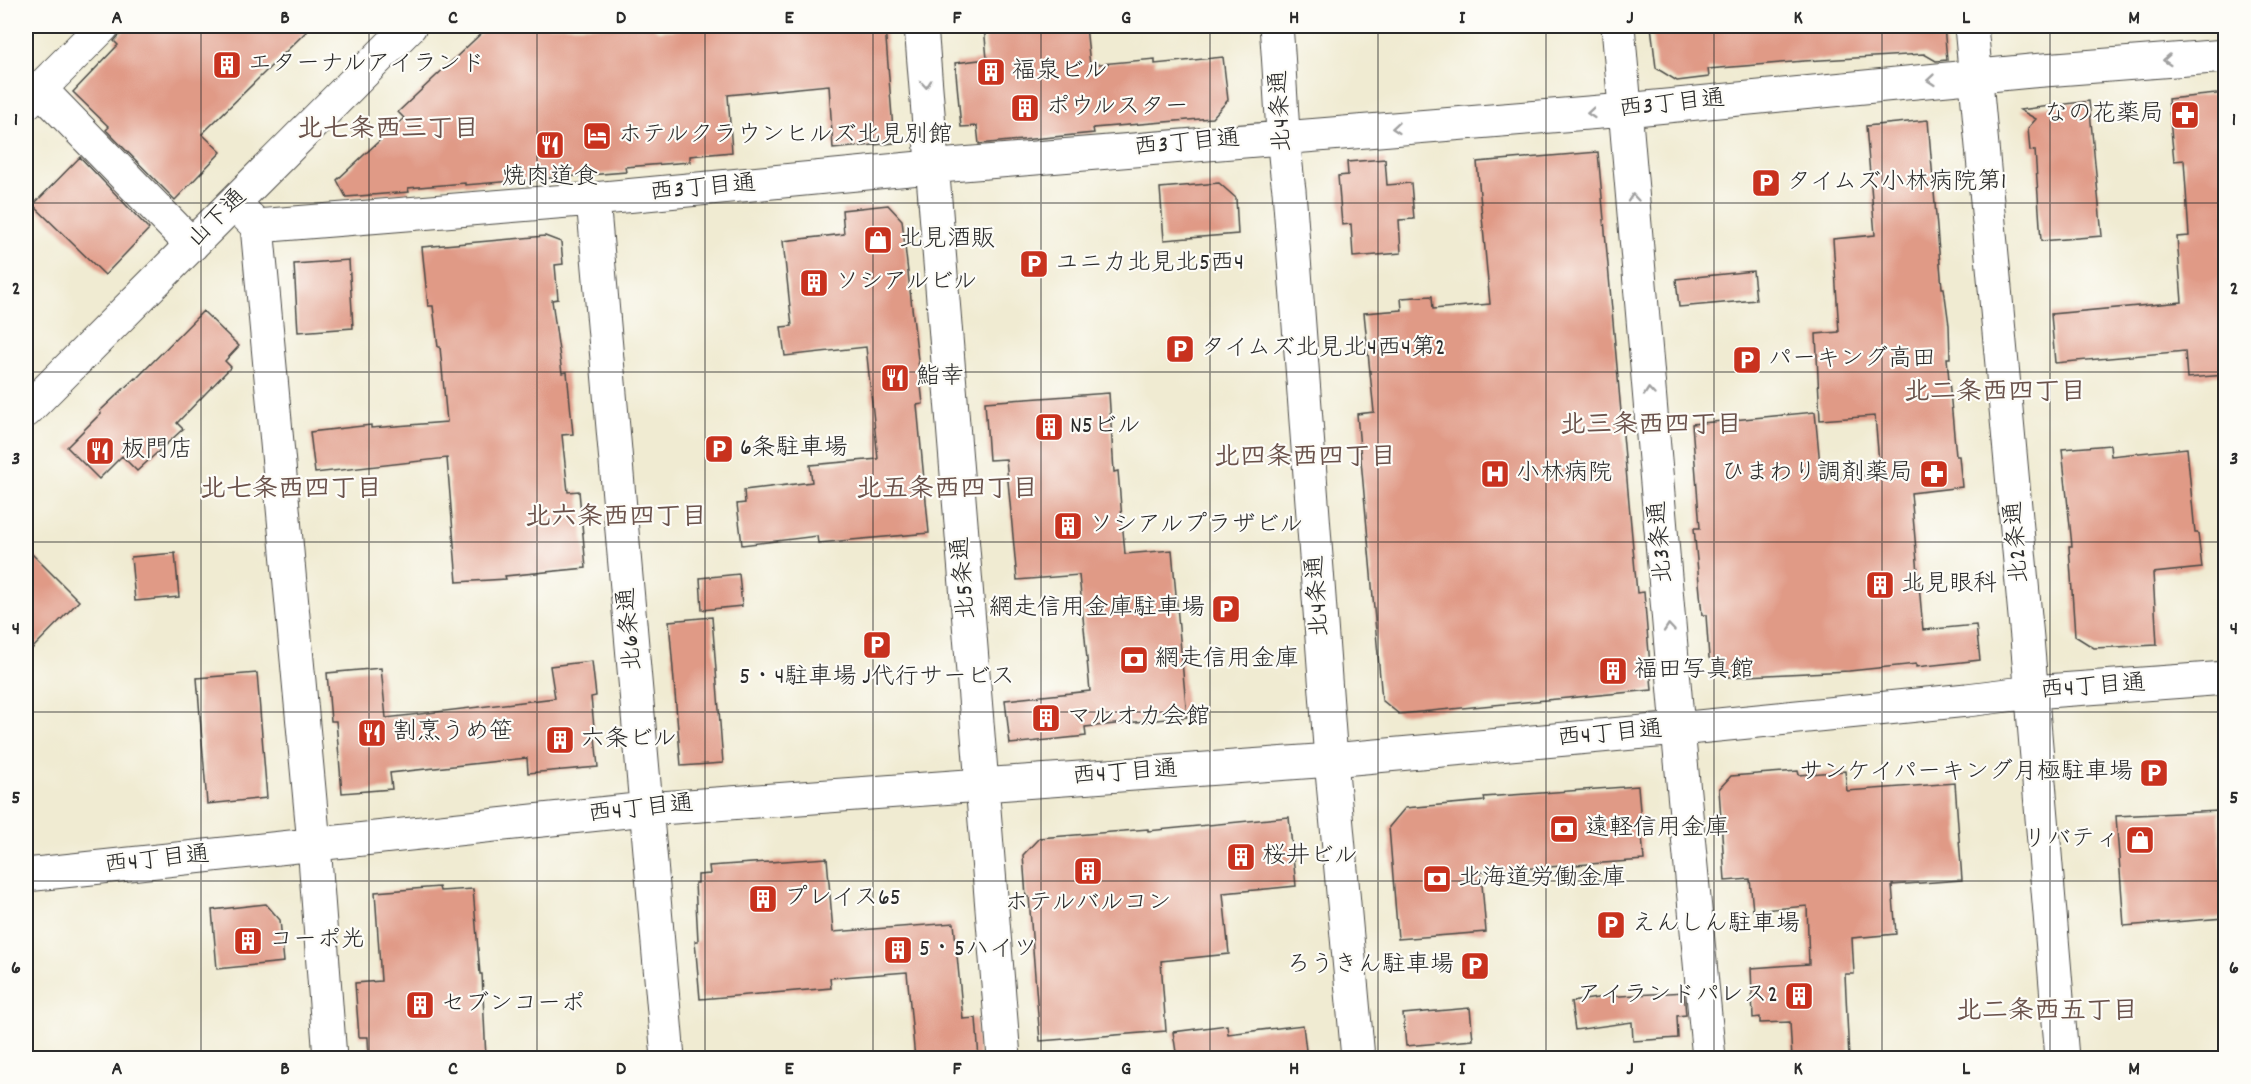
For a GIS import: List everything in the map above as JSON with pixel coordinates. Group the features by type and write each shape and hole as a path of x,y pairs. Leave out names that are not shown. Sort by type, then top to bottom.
{"street":[{"path":"103,26 33,96 192,245"},
{"name":"山下通","path":"26,411 410,26"},
{"name":"北5条通","path":"921,26 1004,1059"},
{"name":"北4条通","path":"1276,26 1282,137 1289,190 1331,760 1358,1059"},
{"name":"北3条通","path":"1618,26 1708,1059"},
{"name":"北2条通","path":"1971,26 2032,692 2062,1059"},
{"name":"西3丁目通","path":"257,226 593,199 1282,137 1625,110 1975,76 2226,56"},
{"name":"北6条通","path":"593,199 668,1059"},
{"path":"234,203 257,226 314,844 330,1059"},
{"name":"西4丁目通","path":"26,875 646,809 1331,760 1678,729 2032,692 2226,678"}],"building":[{"path":"128,26 312,26 202,134 221,152 175,200 106,130 109,127 73,92 118,45 114,41"},
{"path":"489,26 652,26 658,31 719,26 885,26 894,143 833,149 829,85 728,95 732,152 690,156 690,162 625,167 626,172 408,188 409,192 346,197 337,180 404,118 398,112"},
{"path":"984,26 1086,26 1090,65 1155,59 1155,64 1223,57 1228,100 1212,118 1093,128 1094,133 979,144 977,126 961,127 955,63 987,59"},
{"path":"1651,26 1944,26 1947,60 1936,61 1924,54 1804,61 1708,69 1709,77 1677,81 1656,68"},
{"path":"2226,93 2226,375 2187,378 2185,351 2055,363 2051,314 2182,302 2177,237 2189,236 2184,160 2174,161 2168,99"},
{"path":"2089,101 2102,236 2041,241 2035,150 2030,151 2028,128 2036,119 2020,110"},
{"path":"1928,120 1942,288 1944,288 1949,325 1950,358 1947,358 1956,456 1959,456 1962,487 1911,493 1923,630 1976,625 1980,660 1916,667 1916,664 1849,671 1728,677 1709,658 1706,615 1702,615 1694,528 1700,528 1692,424 1815,412 1821,475 1826,474 1826,479 1880,474 1875,416 1820,420 1816,334 1839,332 1833,239 1875,235 1866,126"},
{"name":"小林病院","path":"1598,152 1637,593 1644,592 1652,690 1399,714 1382,700 1357,414 1374,412 1364,313 1402,310 1401,298 1432,296 1433,309 1490,304 1477,162"},
{"path":"80,157 149,229 105,275 33,205"},
{"path":"1385,159 1387,185 1411,183 1414,219 1399,220 1401,253 1353,257 1351,224 1342,225 1338,176 1348,175 1347,162"},
{"path":"1219,183 1236,198 1238,234 1164,240 1160,188"},
{"path":"888,205 902,220 923,404 917,405 929,533 818,543 817,536 742,545 737,504 745,503 744,490 812,482 810,465 878,459 866,347 785,356 781,327 792,326 783,241 844,234 842,210"},
{"path":"545,236 561,242 563,264 555,265 558,299 552,300 562,373 567,372 573,434 562,435 568,492 579,491 586,568 505,576 506,579 457,582 447,458 315,473 310,432 371,425 371,428 447,422 440,347 438,347 433,306 428,306 422,247"},
{"path":"349,260 353,328 298,332 294,264"},
{"path":"1753,271 1756,300 1679,307 1676,279"},
{"path":"203,311 239,346 225,361 231,367 177,423 183,429 137,471 122,456 99,479 67,447 101,413 100,411 136,379"},
{"path":"1109,393 1114,472 1118,471 1125,554 1172,550 1187,717 1085,727 1086,736 1010,744 1005,700 1090,691 1079,575 1017,580 1006,459 989,460 985,402"},
{"path":"2110,445 2111,456 2187,448 2195,533 2198,533 2202,568 2153,573 2157,645 2094,648 2075,636 2069,546 2072,546 2062,449"},
{"path":"26,548 79,601 26,655"},
{"path":"175,553 179,597 135,601 131,557"},
{"path":"739,574 742,606 702,610 700,578"},
{"path":"712,617 723,763 681,766 669,621"},
{"path":"592,661 596,696 591,697 598,767 528,773 527,758 390,773 392,789 342,793 336,721 331,721 327,673 381,668 386,718 555,698 550,666"},
{"path":"257,673 267,798 207,804 197,678"},
{"path":"1798,771 1799,775 1845,771 1847,791 1955,783 1962,880 1892,885 1896,934 1852,938 1854,974 1845,974 1849,1059 1792,1059 1790,1022 1760,1023 1760,1017 1753,1018 1751,968 1809,964 1807,906 1753,911 1750,879 1725,881 1719,789 1731,776"},
{"path":"1638,786 1644,860 1481,872 1486,932 1398,939 1389,827 1405,808 1485,801 1484,797"},
{"path":"2219,811 2224,918 2124,926 2116,816"},
{"path":"1289,817 1296,886 1223,893 1229,954 1161,961 1166,1031 1040,1041 1029,897 1026,897 1023,855 1039,838 1148,829 1148,831"},
{"path":"827,858 833,932 954,923 963,1019 976,1018 979,1059 915,1059 907,972 830,978 831,988 700,999 695,941 698,941 695,883 698,883 698,875 710,874 709,866"},
{"path":"439,887 440,891 473,889 480,974 482,974 486,1059 369,1059 368,1037 359,1037 355,983 381,981 375,892"},
{"name":"コーポ光","path":"266,904 280,920 284,962 217,969 212,910"},
{"path":"1684,992 1686,1015 1677,1016 1678,1038 1633,1041 1632,1022 1575,1030 1571,1002 1604,997"},
{"path":"1470,1008 1473,1040 1406,1046 1403,1014"},
{"path":"1227,1025 1228,1034 1303,1025 1307,1059 1177,1059 1173,1032"}],"place":[{"name":"エターナルアイランド","path":"227,65"},
{"name":"福泉ビル","path":"991,72"},
{"name":"ポウルスター","path":"1025,108"},
{"name":"なの花薬局","path":"2185,115"},
{"name":"ホテルクラウンヒルズ北見別館","path":"597,136"},
{"name":"焼肉道食","path":"550,145"},
{"name":"タイムズ小林病院第1","path":"1766,183"},
{"name":"北見酒販","path":"878,240"},
{"name":"ユニカ北見北5西4","path":"1034,264"},
{"name":"ソシアルビル","path":"814,283"},
{"name":"タイムズ北見北4西4第2","path":"1180,349"},
{"name":"パーキング高田","path":"1747,360"},
{"name":"鮨幸","path":"895,378"},
{"name":"N5ビル","path":"1049,427"},
{"name":"6条駐車場","path":"719,449"},
{"name":"板門店","path":"100,451"},
{"name":"小林病院","path":"1495,474"},
{"name":"ひまわり調剤薬局","path":"1934,474"},
{"name":"ソシアルプラザビル","path":"1068,526"},
{"name":"北見眼科","path":"1880,585"},
{"name":"網走信用金庫駐車場","path":"1226,609"},
{"name":"5・4駐車場 J代行サービス","path":"877,645"},
{"name":"網走信用金庫","path":"1134,660"},
{"name":"福田写真館","path":"1613,671"},
{"name":"マルオカ会館","path":"1046,718"},
{"name":"割烹うめ笹","path":"372,733"},
{"name":"六条ビル","path":"560,740"},
{"name":"サンケイパーキング月極駐車場","path":"2154,773"},
{"name":"遠軽信用金庫","path":"1564,829"},
{"name":"リバティ","path":"2140,840"},
{"name":"桜井ビル","path":"1241,857"},
{"name":"ホテルバルコン","path":"1088,871"},
{"name":"北海道労働金庫","path":"1437,879"},
{"name":"プレイス65","path":"763,899"},
{"name":"えんしん駐車場","path":"1611,925"},
{"name":"コーポ光","path":"248,941"},
{"name":"5・5ハイツ","path":"898,950"},
{"name":"ろうきん駐車場","path":"1475,966"},
{"name":"アイランドパレス2","path":"1799,996"},
{"name":"セブンコーポ","path":"420,1005"}],"district":[{"name":"北七条西三丁目","path":"388,130"},
{"name":"北二条西四丁目","path":"1995,393"},
{"name":"北三条西四丁目","path":"1651,426"},
{"name":"北四条西四丁目","path":"1305,458"},
{"name":"北七条西四丁目","path":"291,490"},
{"name":"北五条西四丁目","path":"947,490"},
{"name":"北六条西四丁目","path":"616,518"},
{"name":"北二条西五丁目","path":"2047,1012"}]}
